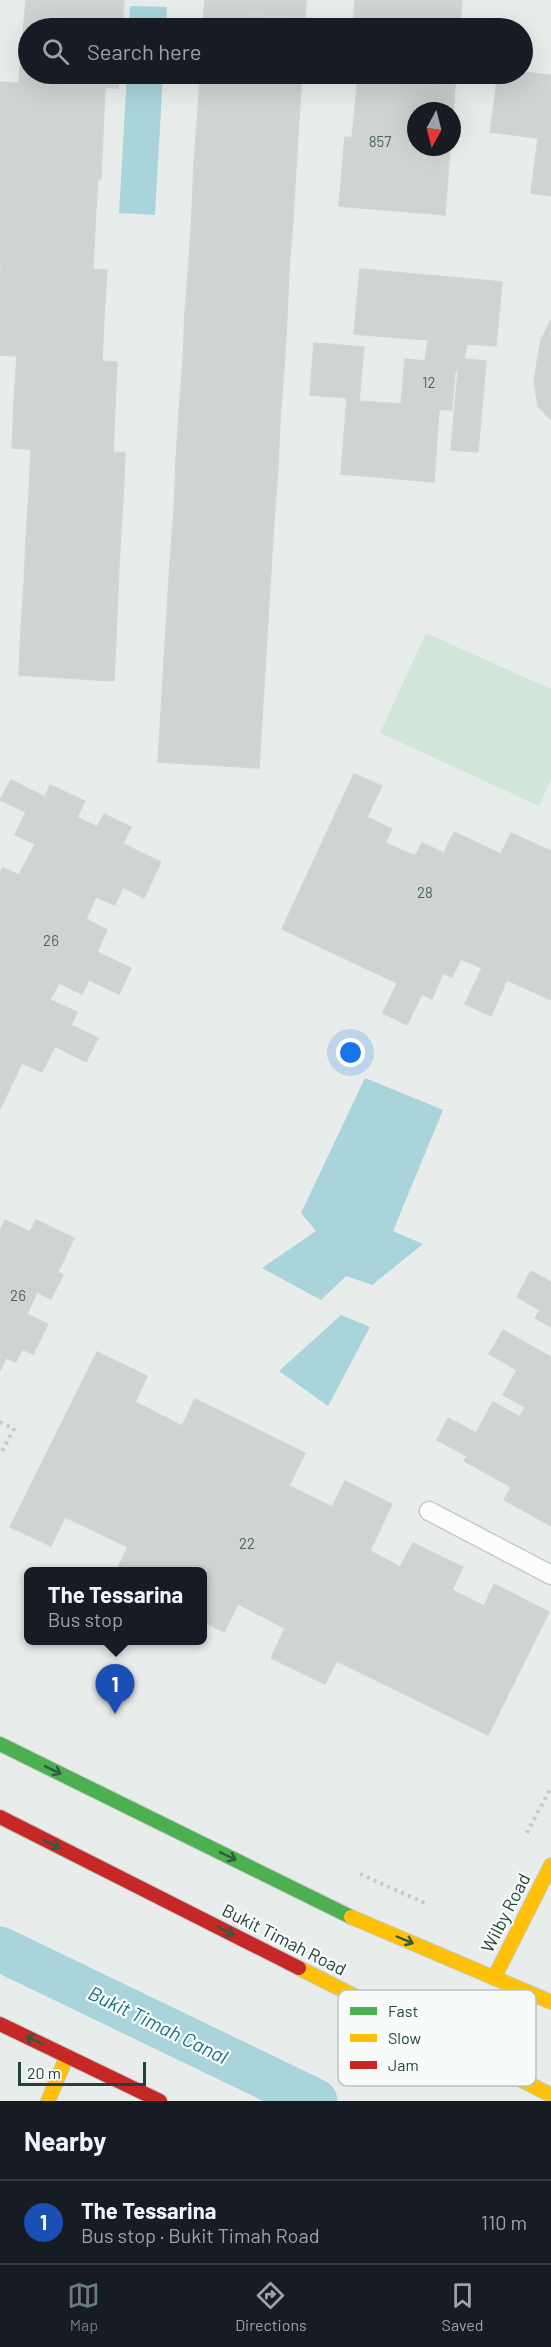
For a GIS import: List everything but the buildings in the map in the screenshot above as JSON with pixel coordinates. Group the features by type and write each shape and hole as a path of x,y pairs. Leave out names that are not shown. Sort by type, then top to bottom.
{"main road":[{"path":"0,1744 352,1917 522,1990"},
{"name":"Bukit Timah Road","path":"0,1817 343,1990"},
{"name":"Wilby Road","path":"494,1978 551,1864"},
{"path":"536,1996 551,2002"},
{"path":"0,2024 160,2101"},
{"path":"48,2101 67,2056"},
{"name":"Bukit Timah Road","path":"533,2086 551,2095"}],"lane":[{"path":"429,1511 551,1575"}],"path":[{"path":"0,1422 14,1429 0,1455"}],"green space":[{"path":"426,633 551,689 551,780 539,806 380,733"}],"water":[{"path":"130,6 167,7 166,18 129,18"},
{"path":"126,84 162,84 155,215 119,213"},
{"path":"365,1078 443,1110 393,1231 423,1244 372,1285 346,1276 321,1300 262,1268 316,1231 301,1213"},
{"path":"341,1315 370,1327 328,1406 279,1371"}],"waterway":[{"name":"Bukit Timah Canal","path":"0,1949 315,2101"}],"traffic: fast":[{"path":"0,1744 351,1917"}],"traffic: slow":[{"path":"494,1978 551,1865"},
{"path":"351,1917 523,1990"},
{"path":"299,1968 343,1990"},
{"path":"536,1996 551,2002"},
{"path":"48,2101 67,2056"},
{"path":"533,2086 551,2095"}],"traffic: jam":[{"path":"0,1817 299,1968"},
{"path":"0,2024 160,2101"}],"place":[{"name":"The Tessarina","path":"115,1714"}]}
